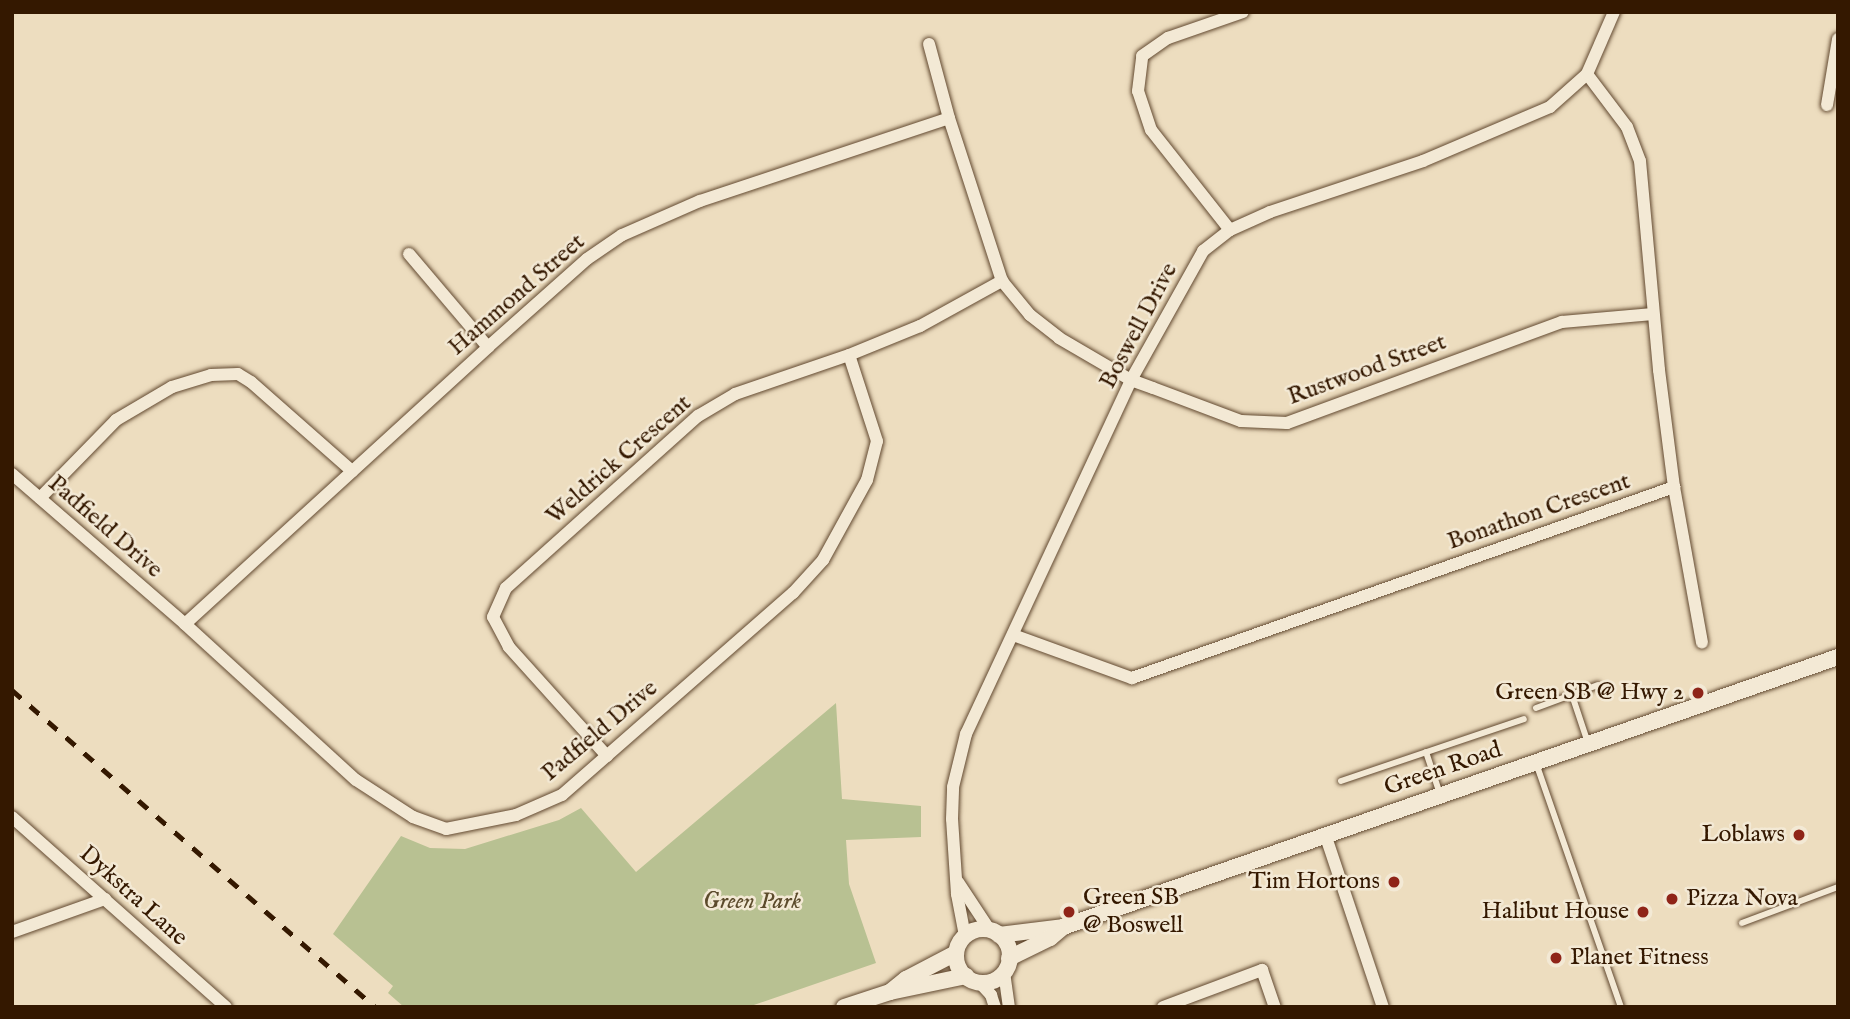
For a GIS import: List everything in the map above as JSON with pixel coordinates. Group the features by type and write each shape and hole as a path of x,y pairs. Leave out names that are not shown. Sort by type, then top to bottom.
{"street":[{"path":"1230,230 1151,130 1138,91 1142,55 1168,38 1243,12"},
{"name":"Boswell Drive","path":"965,936 953,853 953,787 966,734 1131,380 1203,251 1230,230 1270,212 1423,161 1550,107 1587,74 1614,12"},
{"path":"1827,105 1838,39"},
{"name":"Rustwood Street","path":"929,44 1002,281 1030,315 1059,338 1131,380 1241,421 1287,423 1562,322 1653,314"},
{"path":"1587,74 1627,127 1640,162 1653,314 1674,487 1702,642"},
{"name":"Hammond Street","path":"186,624 488,347 587,259 622,234 701,201 950,118"},
{"path":"409,254 488,347"},
{"name":"Weldrick Crescent","path":"607,755 509,647 493,617 506,588 698,416 734,394 849,355 920,326 1002,281"},
{"name":"Padfield Drive","path":"12,474 186,624 356,780 413,817 446,830 516,814 562,795 793,593 823,560 867,481 877,441 849,355"},
{"path":"40,498 116,420 172,387 211,375 238,374 251,382 352,471"},
{"name":"Bonathon Crescent","path":"1013,635 1132,678 1674,487"},
{"name":"Green Road","path":"994,932 1063,927 1838,657"},
{"name":"Dykstra Lane","path":"12,817 225,1007"},
{"path":"1325,834 1383,1007"},
{"name":"Boswell Drive","path":"958,881 994,932"},
{"path":"12,932 105,899"},
{"name":"Green Road","path":"1007,965 1051,938 1063,927"},
{"path":"890,992 906,979 956,953 965,936 976,930 994,932 1006,943 1009,1007"},
{"path":"956,953 958,966 991,995 995,1007"},
{"path":"844,1007 890,992 972,979 993,981 1007,965"},
{"path":"1163,1007 1262,970 1275,1007"}],"lane":[{"path":"1536,708 1598,685"},
{"path":"1572,695 1588,743"},
{"path":"1341,781 1524,719"},
{"path":"1426,752 1440,794"},
{"path":"1535,761 1621,1007"},
{"path":"1742,923 1838,887"}],"green space":[{"name":"Green Park","path":"836,703 842,799 921,806 921,837 846,840 849,884 876,963 748,1007 404,1007 388,993 393,986 333,934 401,836 430,848 465,849 559,820 581,808 636,872"}],"railway":[{"path":"12,690 375,1007"}],"place":[{"name":"Green SB @ Hwy 2","path":"1698,693"},
{"name":"Loblaws","path":"1799,835"},
{"name":"Tim Hortons","path":"1394,882"},
{"name":"Pizza Nova","path":"1672,899"},
{"name":"Green SB @ Boswell","path":"1069,912"},
{"name":"Halibut House","path":"1643,912"},
{"name":"Planet Fitness","path":"1556,958"}]}
